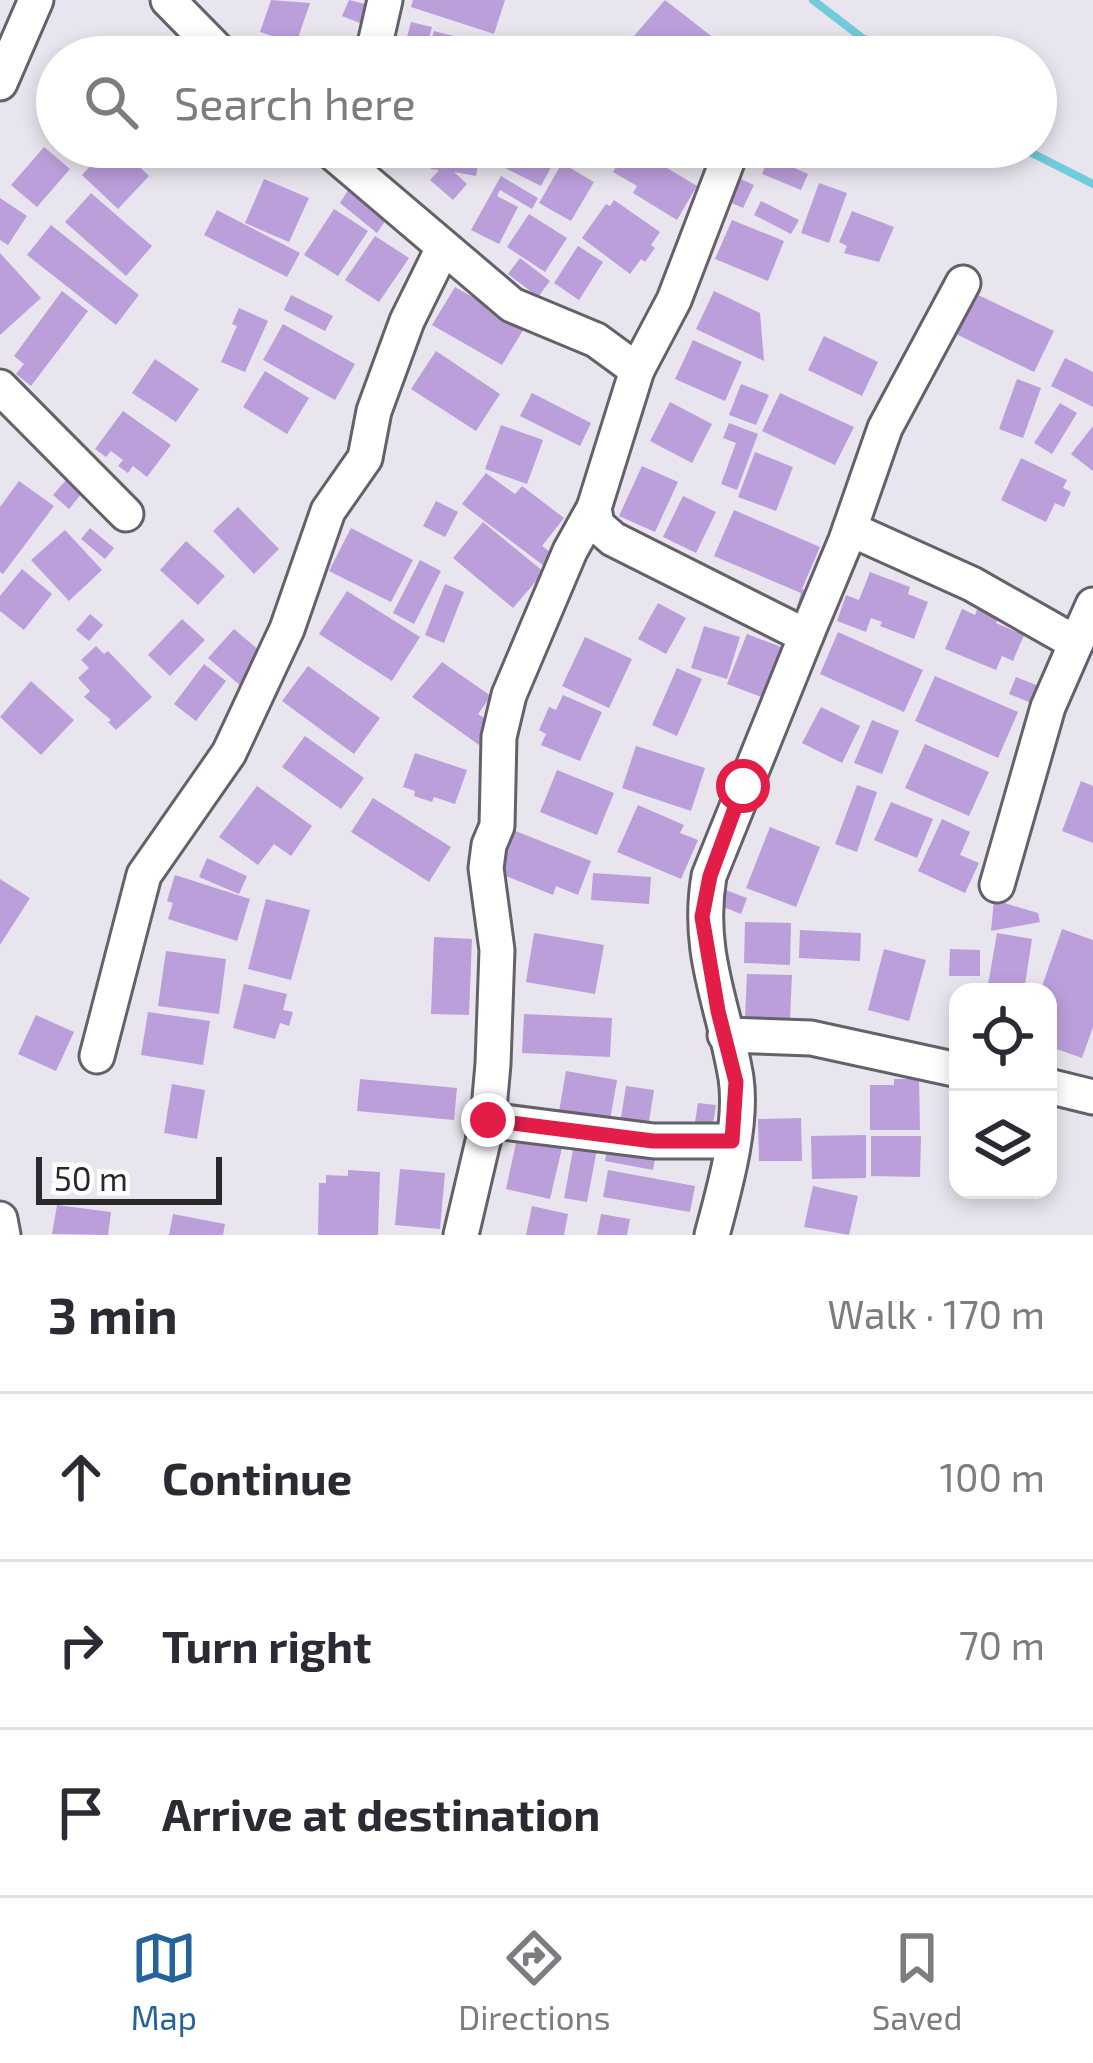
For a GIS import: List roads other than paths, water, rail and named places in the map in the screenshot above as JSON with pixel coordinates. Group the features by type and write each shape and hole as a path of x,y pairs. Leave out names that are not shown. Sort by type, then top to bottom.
{"street":[{"path":"0,82 36,0"},
{"path":"168,0 203,36"},
{"path":"377,36 385,0"},
{"path":"356,168 512,305 596,340 637,370"},
{"path":"461,1235 488,1120 497,950 486,868 497,826 500,736 509,695 570,551 594,508 637,370 674,299 725,168"},
{"path":"97,1056 144,875 229,753 287,629 328,512 364,458 374,411 400,339 443,248"},
{"path":"712,1235 732,1141 736,1082 702,917 710,876 850,529 885,428 963,283"},
{"path":"0,387 126,514"},
{"path":"594,508 597,526 613,539 806,636"},
{"path":"850,529 972,584 1076,643"},
{"path":"998,885 1048,707 1093,605"},
{"path":"724,1035 811,1038 949,1068"},
{"path":"1057,1088 1093,1097"},
{"path":"488,1120 653,1141 732,1141"},
{"path":"0,1219 3,1235"}],"waterway":[{"path":"813,0 860,36"},
{"path":"1057,166 1093,184"}]}
